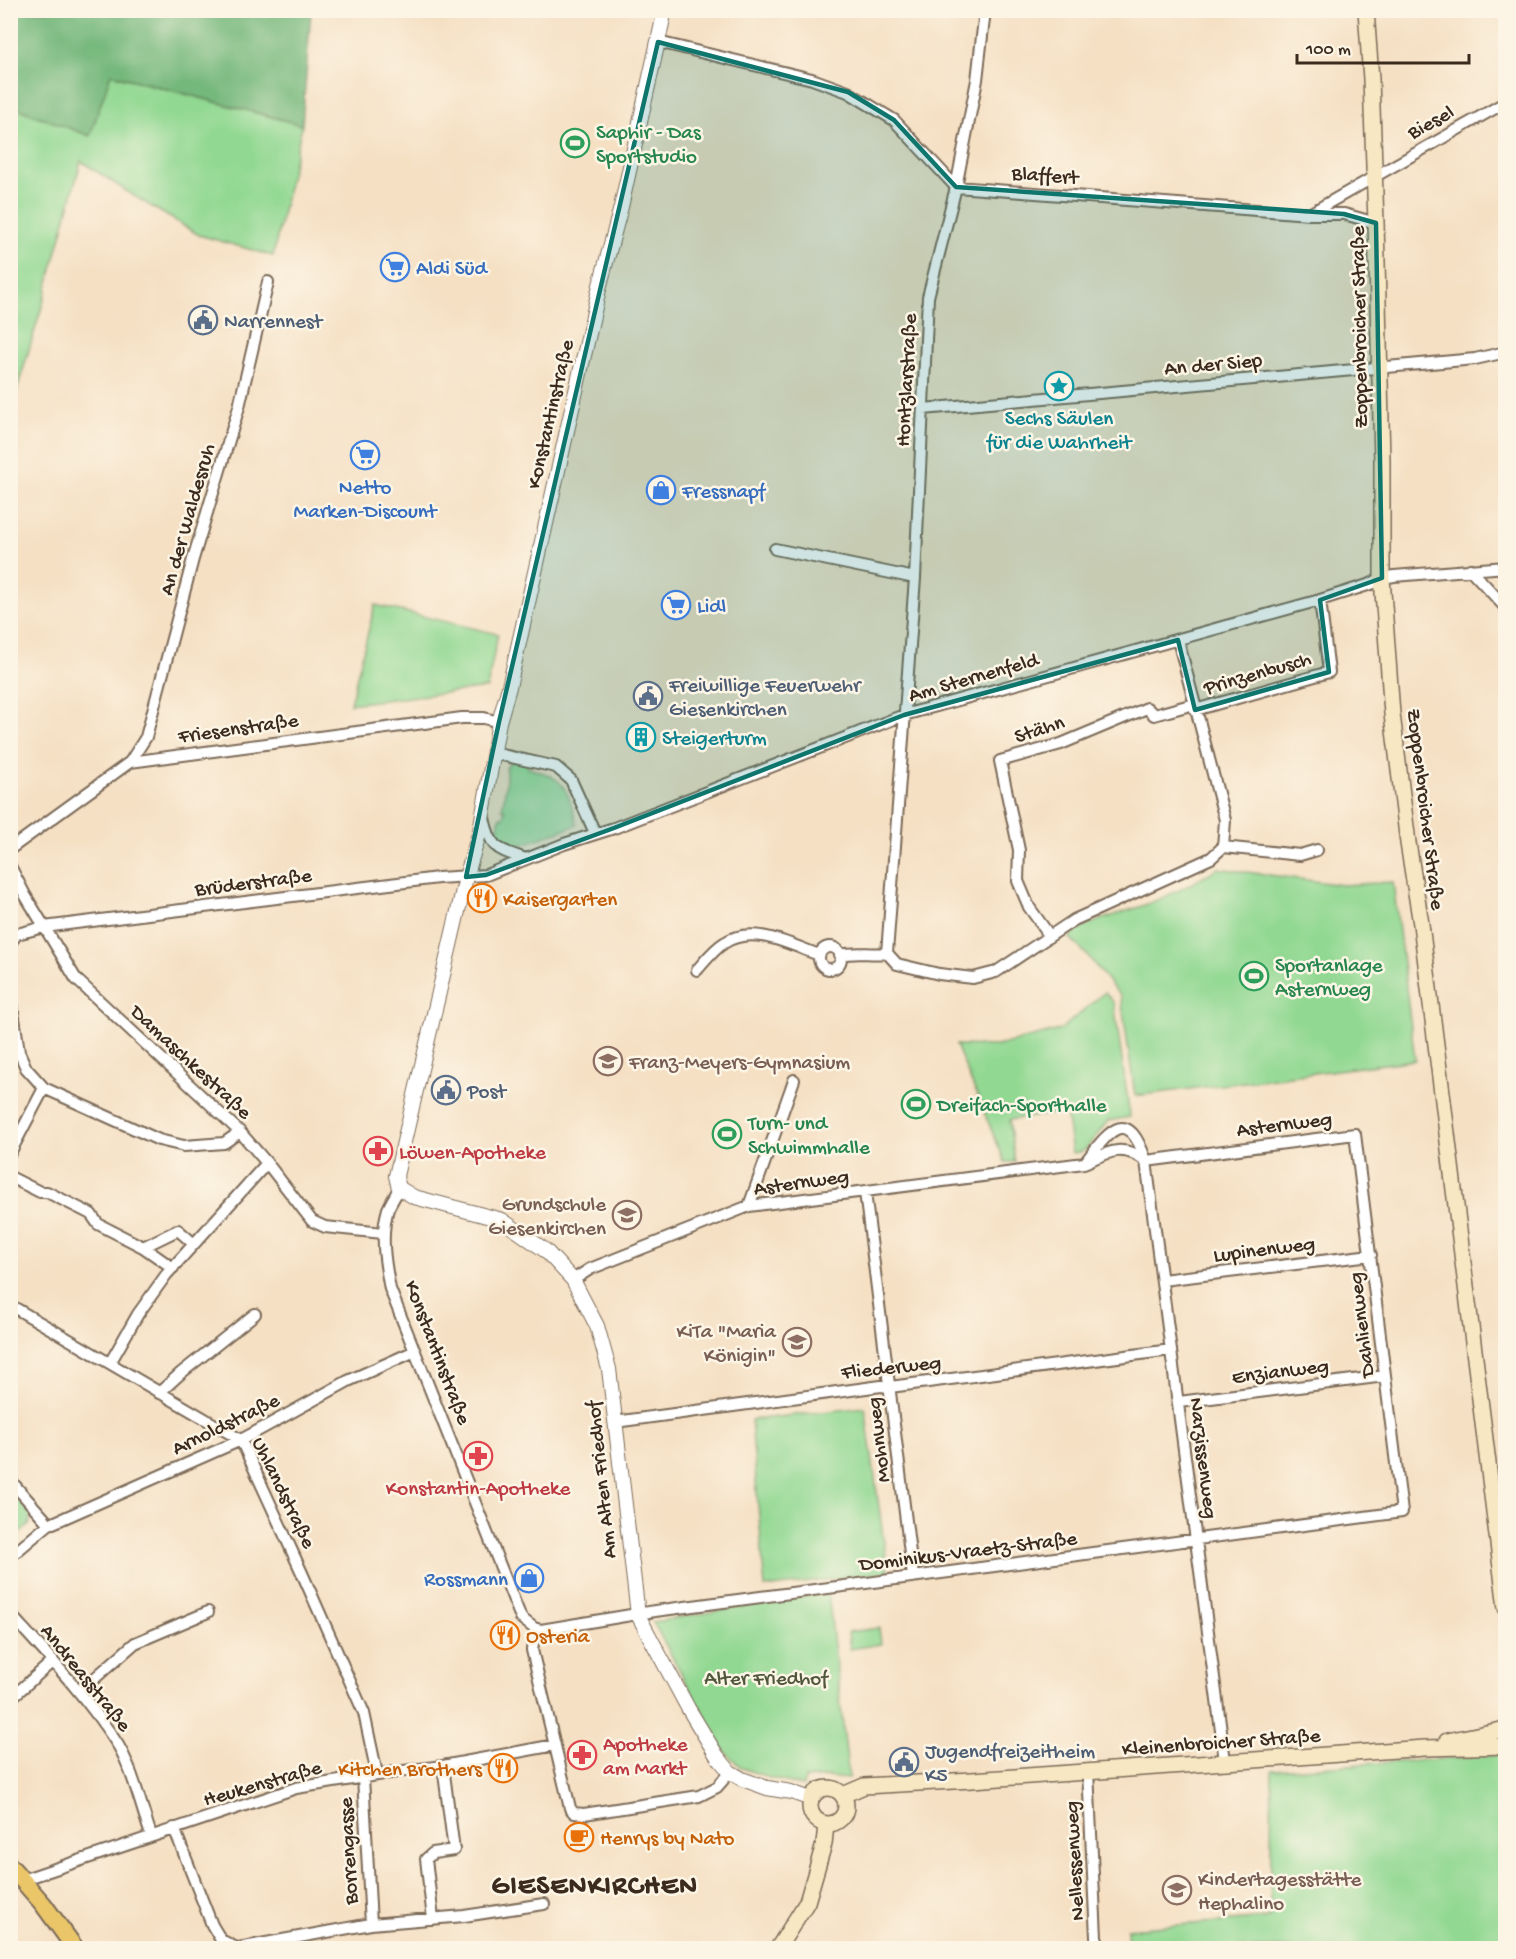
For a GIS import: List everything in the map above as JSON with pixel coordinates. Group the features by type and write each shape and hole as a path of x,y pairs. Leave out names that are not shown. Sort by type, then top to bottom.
{"main road":[{"name":"Zoppenbroicher Straße","path":"1366,10 1376,223 1382,460 1382,578 1392,714 1421,924 1506,1608"},
{"name":"Kleinenbroicher Straße","path":"1425,1748 1459,1738 1506,1729"},
{"name":"Kleinenbroicher Straße","path":"843,1795 864,1786 1425,1748 1506,1746"},
{"path":"824,1788 834,1789 843,1795 847,1805 844,1815 837,1823 826,1825 814,1818 810,1808 811,1799 818,1791 824,1788"},
{"path":"778,1948 807,1902 824,1845 826,1825"},
{"path":"10,1866 43,1904 75,1948"}],"street":[{"path":"956,187 977,80 985,10"},
{"name":"Konstantinstraße","path":"541,1630 534,1628 521,1618 390,1289 383,1233 388,1208 399,1188 396,1176 466,877 483,814 499,722 664,17"},
{"path":"658,42 812,79 848,92 894,120 956,187"},
{"name":"Biesel","path":"1374,176 1506,102"},
{"path":"1309,214 1374,176"},
{"name":"Blaffert","path":"956,187 1309,214 1344,214 1376,223"},
{"name":"Hontzlarstraße","path":"904,715 915,579 928,297 956,187"},
{"name":"An der Waldesruh","path":"130,762 146,737 193,559 239,407 268,282"},
{"name":"An der Siep","path":"923,409 1474,359 1506,352"},
{"path":"775,549 915,579"},
{"name":"Am Sternenfeld","path":"466,877 486,875 595,833 614,828 904,715 1320,600 1371,584 1382,578 1506,567"},
{"path":"1470,569 1506,608"},
{"name":"Prinzenbusch","path":"1194,707 1329,672 1320,600"},
{"path":"904,715 887,953 897,964 939,974 973,978 996,972 1049,935 1102,907 1211,858 1222,847 1224,820 1178,640"},
{"name":"Stähn","path":"1049,935 1029,907 1018,881 1019,850 1000,761 1061,744 1147,708 1154,715 1194,707"},
{"name":"Friesenstraße","path":"10,849 130,762 462,718 484,718 499,722"},
{"path":"493,753 556,767 571,780 595,833"},
{"name":"Konstantinstraße","path":"483,814 488,834 494,845 502,851 526,859"},
{"path":"1222,847 1300,855 1317,850"},
{"name":"Damaschkestraße","path":"10,866 24,895 76,979 240,1132 316,1224 383,1233"},
{"name":"Brüderstraße","path":"10,943 17,934 44,927 438,878 466,877"},
{"path":"697,970 724,943 744,935 766,937 819,955"},
{"path":"830,947 836,949 840,955 840,962 836,967 830,969 823,967 819,962 819,955 823,949 830,947"},
{"path":"840,955 851,952 870,955 887,953"},
{"path":"10,990 19,1052 26,1068 44,1088 159,1140 184,1146 224,1143 240,1132"},
{"path":"749,1206 794,1080"},
{"path":"10,1153 44,1088"},
{"path":"1084,1163 1104,1138 1117,1128 1131,1130 1146,1161"},
{"name":"Asternweg","path":"573,1280 590,1269 749,1206 1084,1163 1110,1151 1125,1150 1138,1154 1146,1161 1356,1134"},
{"name":"Dahlienweg","path":"1356,1134 1402,1512"},
{"name":"Narzissenweg","path":"1146,1161 1225,1761"},
{"path":"110,1363 138,1314 173,1268 267,1163"},
{"path":"10,1177 91,1214 98,1224 143,1247 173,1268"},
{"name":"Am Alten Friedhof","path":"399,1188 414,1197 502,1220 546,1251 573,1280 597,1326 609,1369 638,1615 688,1708 717,1756 730,1772 767,1788 791,1791 811,1799"},
{"name":"Mohnweg","path":"865,1192 913,1577"},
{"path":"143,1247 178,1230 194,1244"},
{"name":"Lupinenweg","path":"1162,1280 1371,1255"},
{"name":"Uhlandstraße","path":"10,1305 241,1440 303,1573 364,1713 378,1774"},
{"path":"159,1393 255,1314"},
{"name":"Fliederweg","path":"615,1422 1171,1350"},
{"name":"Arnoldstraße","path":"10,1557 49,1524 241,1440 348,1381 415,1351"},
{"name":"Enzianweg","path":"1179,1402 1385,1376"},
{"path":"10,1480 49,1524"},
{"name":"Dominikus-Vraetz-Straße","path":"541,1630 913,1577 1402,1512"},
{"path":"79,1692 135,1643 208,1612"},
{"name":"Andreasstraße","path":"10,1614 79,1692 119,1747 151,1835"},
{"path":"541,1630 534,1638 532,1650 570,1808 574,1812 584,1814 699,1796 717,1787 730,1772"},
{"path":"10,1699 53,1661"},
{"name":"Heukenstraße","path":"22,1880 296,1788 443,1766 555,1745"},
{"path":"433,1919 426,1859 433,1853 454,1850 443,1766"},
{"name":"Nellessenweg","path":"1088,1771 1096,1937 1100,1948"},
{"name":"Borrengasse","path":"363,1777 371,1924"},
{"name":"Borrengasse","path":"174,1828 212,1925 221,1940 237,1948 371,1924 433,1919 544,1904"}],"highlighted area":[{"path":"658,42 848,92 894,120 956,187 1344,214 1376,223 1382,578 1320,600 1329,672 1195,710 1178,640 904,715 614,828 486,875 466,877 499,722"}],"green space":[{"path":"10,11 311,11 302,125 111,74 90,136 11,106"},
{"path":"110,74 302,125 273,256 199,235 81,161 43,303 11,410 10,106 89,135"},
{"path":"375,605 498,634 487,688 350,704"},
{"path":"513,761 527,762 528,768 551,776 558,781 571,802 577,825 518,846 508,844 503,840 497,832 500,817 503,818 505,810 502,809 506,769"},
{"name":"Sportanlage Asternweg","path":"1217,868 1343,885 1393,882 1415,1060 1135,1096 1121,997 1087,955 1069,937 1095,922 1171,894"},
{"path":"1105,992 1114,1003 1130,1117 1108,1121 1086,1149 1072,1153 1066,1112 1009,1120 1015,1162 1005,1162 956,1045 997,1046 1060,1030"},
{"path":"865,1407 888,1572 765,1588 751,1420"},
{"path":"11,1491 30,1513 30,1524 11,1542"},
{"name":"Alter Friedhof","path":"828,1592 849,1779 827,1777 805,1779 803,1786 742,1768 724,1751 653,1622"},
{"path":"879,1628 881,1644 850,1649 848,1632"},
{"path":"1501,1755 1506,1760 1505,1948 1128,1948 1127,1929 1270,1918 1272,1770"}],"place":[{"name":"Saphir - Das Sportstudio","path":"575,143"},
{"name":"Aldi Süd","path":"395,267"},
{"name":"Narrennest","path":"203,320"},
{"name":"Sechs Säulen für die Wahrheit","path":"1059,386"},
{"name":"Netto Marken-Discount","path":"365,455"},
{"name":"Fressnapf","path":"661,490"},
{"name":"Lidl","path":"676,605"},
{"name":"Freiwillige Feuerwehr Giesenkirchen","path":"648,696"},
{"name":"Steigerturm","path":"641,737"},
{"name":"Kaisergarten","path":"482,898"},
{"name":"Sportanlage Asternweg","path":"1254,976"},
{"name":"Franz-Meyers-Gymnasium","path":"608,1061"},
{"name":"Post","path":"446,1090"},
{"name":"Dreifach-Sporthalle","path":"916,1104"},
{"name":"Turn- und Schwimmhalle","path":"727,1134"},
{"name":"Löwen-Apotheke","path":"378,1151"},
{"name":"Grundschule Giesenkirchen","path":"627,1215"},
{"name":"KiTa \"Maria Königin\"","path":"797,1342"},
{"name":"Konstantin-Apotheke","path":"478,1456"},
{"name":"Rossmann","path":"529,1578"},
{"name":"Osteria","path":"505,1635"},
{"name":"Apotheke am Markt","path":"582,1755"},
{"name":"Jugendfreizeitheim K5","path":"904,1762"},
{"name":"Kitchen Brothers","path":"503,1768"},
{"name":"Henrys by Nato","path":"579,1837"},
{"name":"Kindertagesstätte Hephalino","path":"1177,1890"}],"district":[{"name":"GIESENKIRCHEN","path":"595,1884"}]}
